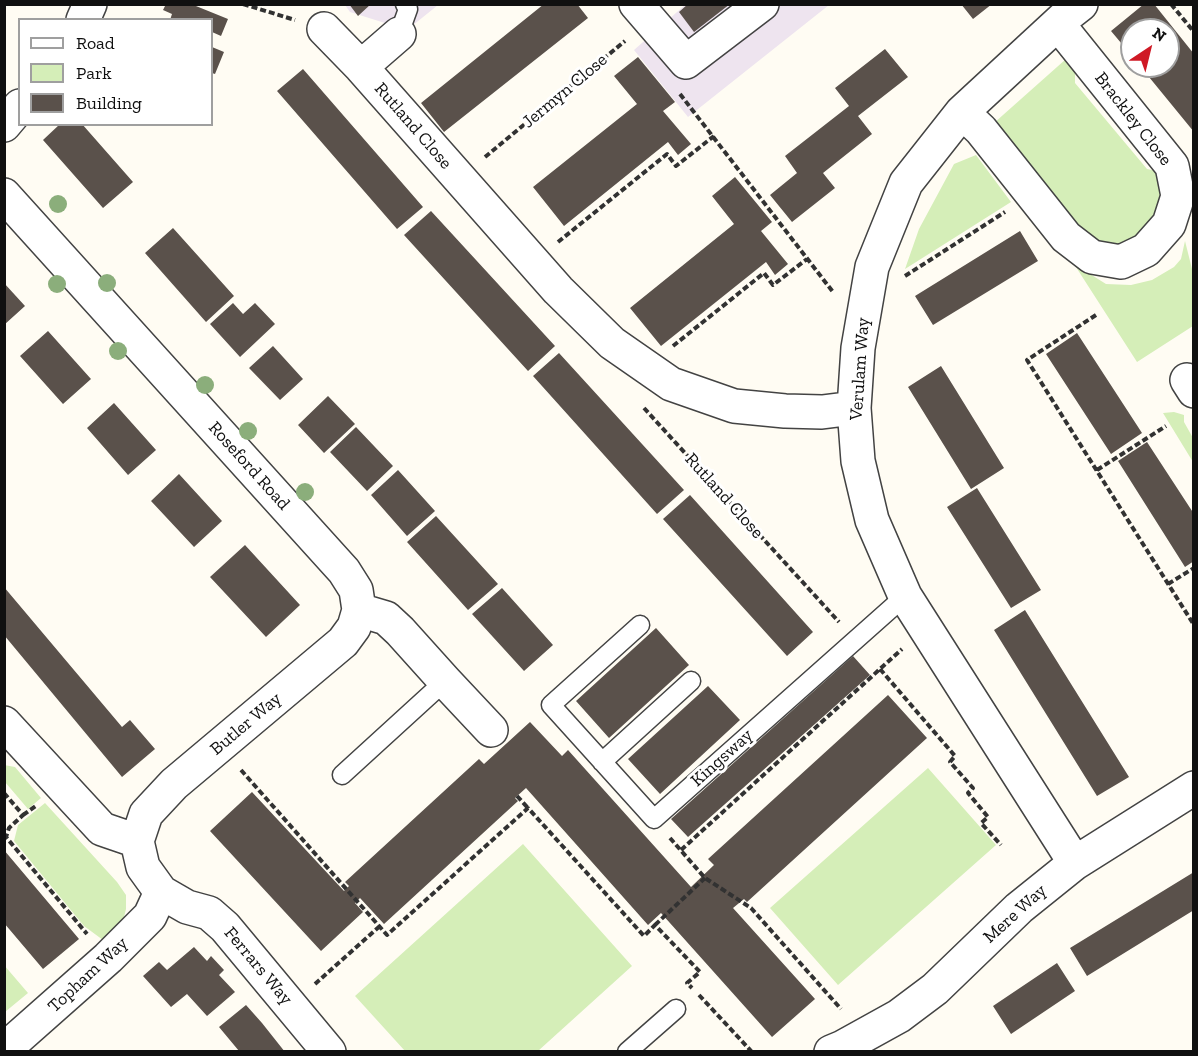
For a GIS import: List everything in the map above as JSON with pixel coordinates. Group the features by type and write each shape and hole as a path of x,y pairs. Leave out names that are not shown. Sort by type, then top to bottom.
{"street":[{"path":"84,18 90,4"},
{"path":"643,13 686,62 762,4"},
{"name":"Verulam Way","path":"1066,12 962,112 906,183 872,267 858,348 854,408 858,461 872,520 905,596 1075,863"},
{"name":"Brackley Close","path":"962,112 981,130 1066,237 1092,257 1121,262 1146,250 1169,224 1178,196 1173,166 1066,12"},
{"name":"Rutland Close","path":"361,67 402,19"},
{"name":"Rutland Close","path":"324,29 361,67 558,290 612,343 671,384 734,406 822,412 854,408"},
{"path":"4,124 18,108"},
{"name":"Roseford Road","path":"4,195 344,571 356,590 359,610"},
{"path":"359,610 386,618 491,730"},
{"name":"Butler Way","path":"137,841 146,814 174,784 343,642 354,627 359,610"},
{"path":"5,725 102,829 137,841"},
{"name":"Mere Way","path":"840,1050 899,1016 935,989 1019,908 1075,863 1194,788"},
{"name":"Ferrars Way","path":"137,841 143,867 161,892 187,907 209,913 225,927 329,1052"},
{"name":"Topham Way","path":"4,1050 108,958 150,916 161,892"}],"lane":[{"name":"Kingsway","path":"654,819 905,596"},
{"path":"640,625 551,705 654,819"},
{"path":"342,774 445,681"},
{"path":"602,762 691,681"},
{"path":"627,1052 676,1009"}],"path":[{"path":"243,4 324,29"},
{"path":"1171,4 1194,32"},
{"name":"Jermyn Close","path":"480,161 632,36 643,13"},
{"path":"678,92 834,293"},
{"path":"558,242 667,154 675,166 714,136"},
{"path":"897,281 1011,208"},
{"path":"670,348 764,273 773,285 807,259"},
{"path":"1096,315 1027,360 1194,625"},
{"name":"Rutland Close","path":"642,406 855,640"},
{"path":"1097,470 1166,426"},
{"path":"1168,584 1194,568"},
{"path":"681,850 905,647"},
{"path":"880,669 955,756 950,762 973,788 968,793 988,817 981,823 1001,845"},
{"path":"219,746 387,935 528,808"},
{"path":"4,793 22,815 9,828 6,837 108,958"},
{"path":"517,796 644,936 705,878"},
{"path":"654,819 705,878 750,908 841,1009"},
{"path":"655,925 700,972 687,983 752,1052"},
{"path":"290,1005 380,926"}],"shaded area":[{"path":"345,5 438,5 407,30 350,12"},
{"path":"685,5 829,5 688,117 634,50"}],"green space":[{"path":"1066,59 1075,67 1075,83 1147,169 1162,172 1167,183 1151,231 1111,248 1082,236 994,123"},
{"path":"976,155 1011,202 905,269 919,229 954,164"},
{"path":"1185,241 1193,273 1193,326 1137,362 1074,264 1106,284 1131,285 1152,280 1174,267 1181,259"},
{"path":"1174,412 1184,415 1184,422 1193,438 1193,462 1163,413"},
{"path":"4,765 15,767 41,798 28,809 5,782"},
{"path":"928,768 996,845 838,985 770,908"},
{"path":"45,803 117,882 126,895 123,921 103,940 84,926 14,841 18,825"},
{"path":"523,844 632,966 538,1051 405,1051 355,996"},
{"path":"4,965 28,993 5,1012 4,1012"}],"building":[{"path":"166,4 191,4 228,19 221,36 213,32 213,18 171,18 172,14 163,10"},
{"path":"349,4 371,4 358,16"},
{"path":"544,4 577,4 588,18 444,132 421,103"},
{"path":"688,4 730,4 694,32 679,12"},
{"path":"961,4 992,4 973,19"},
{"path":"1144,4 1154,4 1165,18 1127,18"},
{"path":"1120,24 1120,42 1111,31"},
{"path":"1180,36 1194,54 1194,132 1150,78 1180,78"},
{"path":"213,47 224,52 215,74 213,73"},
{"path":"885,49 908,77 858,116 872,134 823,173 835,188 792,222 770,195 797,173 785,156 849,106 835,88"},
{"path":"638,57 675,102 663,111 691,144 678,155 668,142 564,226 533,187 637,104 614,76"},
{"path":"303,69 423,207 397,229 277,91"},
{"path":"58,126 84,126 133,182 103,208 43,140"},
{"path":"735,177 772,222 761,231 788,264 775,275 766,262 661,346 630,308 734,224 712,196"},
{"path":"431,211 555,346 528,371 404,235"},
{"path":"173,228 234,296 206,322 145,253"},
{"path":"1020,231 1038,261 933,325 915,296"},
{"path":"4,283 25,306 4,325"},
{"path":"233,303 243,314 255,303 275,324 240,357 210,324"},
{"path":"48,331 91,379 63,404 20,356"},
{"path":"1077,333 1142,433 1111,454 1046,354"},
{"path":"273,346 303,379 280,400 249,368"},
{"path":"559,353 684,490 657,514 533,376"},
{"path":"941,366 1004,468 971,489 908,387"},
{"path":"328,396 355,424 324,453 298,425"},
{"path":"114,403 156,450 128,475 87,428"},
{"path":"356,427 393,466 367,491 330,452"},
{"path":"1147,442 1194,514 1194,561 1185,567 1118,461"},
{"path":"398,470 435,511 407,536 371,495"},
{"path":"179,474 222,521 194,547 151,501"},
{"path":"977,488 1041,590 1011,608 947,507"},
{"path":"690,495 813,632 787,656 663,519"},
{"path":"436,516 498,584 468,610 407,542"},
{"path":"245,545 300,605 266,637 210,577"},
{"path":"4,587 122,727 130,720 155,749 122,777 4,635"},
{"path":"502,588 553,645 524,671 472,614"},
{"path":"1025,610 1129,777 1097,796 994,630"},
{"path":"656,628 689,665 609,738 576,701"},
{"path":"853,656 870,675 688,837 671,819"},
{"path":"708,686 740,720 660,794 628,759"},
{"path":"888,695 927,738 747,902 744,899 733,908 815,999 772,1037 661,913 648,925 526,788 515,798 518,801 384,924 360,898 355,903 363,912 321,951 210,831 252,792 344,891 349,886 345,882 479,759 484,764 530,722 562,756 568,750 691,887 714,865 708,859"},
{"path":"4,850 79,939 43,969 4,923"},
{"path":"1194,872 1194,910 1087,976 1070,948"},
{"path":"194,947 207,961 211,956 224,970 219,975 235,992 207,1016 187,994 171,1007 143,976 159,962 167,970"},
{"path":"1057,963 1075,991 1011,1034 993,1006"},
{"path":"246,1005 285,1052 239,1051 219,1027"}]}
